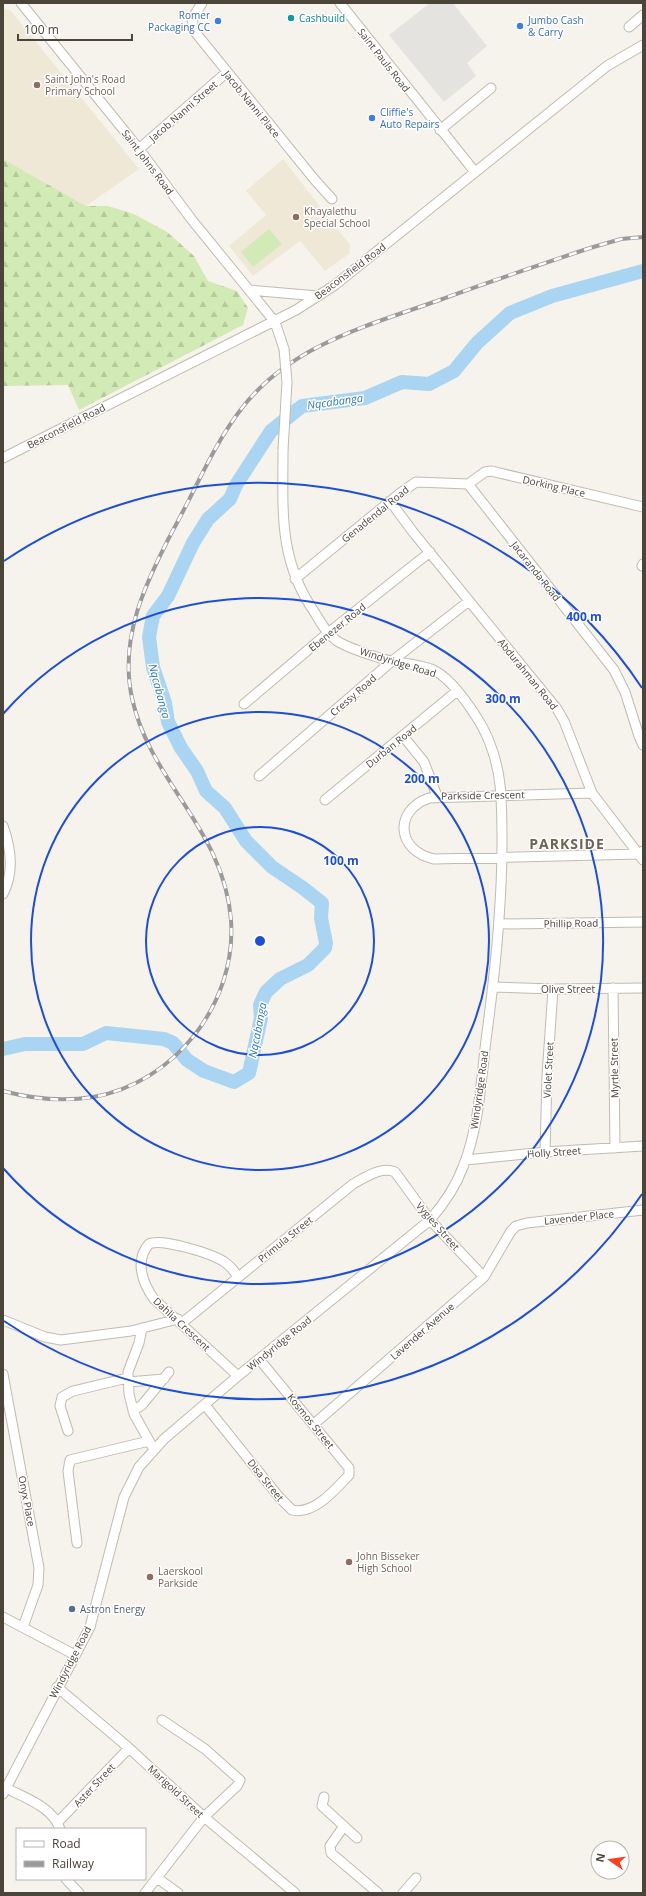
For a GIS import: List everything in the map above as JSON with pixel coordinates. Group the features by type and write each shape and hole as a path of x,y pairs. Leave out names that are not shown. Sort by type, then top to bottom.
{"street":[{"name":"Saint Johns Road","path":"21,3 139,149 192,220 275,322"},
{"name":"Jacob Nanni Place","path":"202,3 192,19 193,26 226,72 332,199"},
{"name":"Saint Pauls Road","path":"340,3 474,172"},
{"path":"629,27 643,15"},
{"name":"Beaconsfield Road","path":"3,458 275,322 318,296 335,285 606,67 643,45"},
{"name":"Jacob Nanni Street","path":"139,149 226,72"},
{"path":"440,130 491,88"},
{"path":"249,290 318,296"},
{"name":"Windyridge Road","path":"5,1791 91,1621 124,1497 134,1475 151,1445 205,1405 238,1376 430,1220 456,1183 466,1160 476,1118 500,924 502,859 500,782 487,736 470,708 457,691 439,673 423,667 392,661 368,654 344,644 328,634 307,602 295,579 284,527 283,450 287,382 284,349 275,322"},
{"name":"Dorking Place","path":"468,484 485,472 491,471 643,507"},
{"name":"Genadendal Road","path":"295,579 390,501 416,482 468,484"},
{"name":"Jacaranda Road","path":"468,484 614,670 625,692 643,744"},
{"name":"Abdurahman Road","path":"390,501 557,709 564,721 592,793 642,855"},
{"name":"Ebenezer Road","path":"244,704 430,552"},
{"name":"Cressy Road","path":"259,776 392,661 469,601"},
{"name":"Durban Road","path":"325,800 457,691"},
{"path":"403,736 424,762 436,796"},
{"name":"Parkside Crescent","path":"592,793 436,796 420,801 409,810 404,823 405,836 413,849 424,857 434,859 502,859 642,855"},
{"path":"3,826 8,842 10,868 3,894"},
{"name":"Phillip Road","path":"500,924 643,922"},
{"name":"Olive Street","path":"493,987 553,989 643,988"},
{"name":"Myrtle Street","path":"613,988 615,1148"},
{"name":"Violet Street","path":"545,1152 547,1076 553,989"},
{"name":"Holly Street","path":"466,1160 545,1152 643,1146"},
{"name":"Primula Street","path":"180,1321 353,1184 376,1172 386,1170 395,1172"},
{"name":"Vygies Street","path":"395,1172 430,1220 484,1277"},
{"name":"Lavender Place","path":"516,1226 527,1222 643,1210"},
{"name":"Lavender Avenue","path":"314,1424 484,1277 516,1226"},
{"name":"Dahlia Crescent","path":"238,1276 229,1265 223,1261 206,1254 159,1242 148,1244 141,1260 144,1282 154,1299 180,1321 238,1376"},
{"path":"3,1320 45,1337 61,1340 131,1331 180,1321"},
{"path":"77,1543 68,1471 70,1460 151,1445 133,1411 128,1380 129,1366 139,1343 142,1328"},
{"name":"Kosmos Street","path":"259,1359 349,1468 349,1475 340,1485"},
{"name":"Onyx Place","path":"3,1374 39,1568 38,1585 23,1627"},
{"path":"68,1431 60,1406 62,1396 73,1391 128,1380 167,1376 142,1405 133,1411"},
{"name":"Disa Street","path":"205,1405 279,1497 292,1510 305,1511 313,1507 340,1485"},
{"path":"3,1617 75,1655"},
{"name":"Marigold Street","path":"57,1687 129,1748 204,1817 295,1893"},
{"path":"144,1893 204,1817 237,1786 240,1780 205,1749 162,1720"},
{"name":"Aster Street","path":"59,1825 129,1748"},
{"path":"5,1791 42,1808 53,1815 59,1825"},
{"path":"324,1797 322,1806 357,1838"},
{"path":"344,1826 330,1846 331,1852 378,1893"},
{"path":"157,1878 178,1893"},
{"path":"403,1893 416,1878"},
{"path":"67,1880 73,1891"}],"shaded area":[{"path":"430,3 453,3 487,46 467,63 476,76 444,102 389,35"},
{"name":"Saint John's Road Primary School","path":"3,8 11,11 139,169 86,206 3,159"},
{"name":"Khayalethu Special School","path":"283,159 350,245 349,254 325,271 300,241 253,276 229,246 266,215 246,191"}],"green space":[{"path":"3,159 86,206 108,206 134,214 167,232 194,256 208,281 237,291 248,308 243,325 79,410 68,385 3,386"},
{"path":"269,229 282,244 253,267 241,252"}],"waterway":[{"name":"Nqcabanga","path":"3,1049 25,1044 83,1044 106,1033 164,1039 173,1043 187,1060 204,1071 234,1082 249,1073 261,1018 260,1005 266,992 280,979 308,965 325,948 326,943 321,918 322,903 272,867 246,841 225,808 206,791 197,771 181,748 168,722 165,703 153,667 149,637 153,616 168,596 193,543 208,519 230,499 236,485 271,431 302,406 365,398 402,382 429,384 454,371 477,343 510,313 552,296 643,271"}],"railway":[{"path":"3,1091 36,1098 81,1099 123,1089 150,1075 174,1057 195,1034 212,1009 224,981 230,951 231,920 225,888 215,859 201,832 169,781 141,728 132,698 129,676 129,654 137,612 153,571 213,453 242,408 261,387 306,353 357,329 494,280 590,248 621,239 643,237"}],"place":[{"name":"Cashbuild","path":"291,18"},
{"name":"Romer Packaging CC","path":"218,21"},
{"name":"Jumbo Cash & Carry","path":"520,26"},
{"name":"Saint John's Road Primary School","path":"37,85"},
{"name":"Cliffie's Auto Repairs","path":"372,118"},
{"name":"Khayalethu Special School","path":"296,217"},
{"name":"John Bisseker High School","path":"349,1562"},
{"name":"Laerskool Parkside","path":"150,1577"},
{"name":"Astron Energy","path":"72,1609"}],"district":[{"name":"PARKSIDE","path":"567,843"}]}
